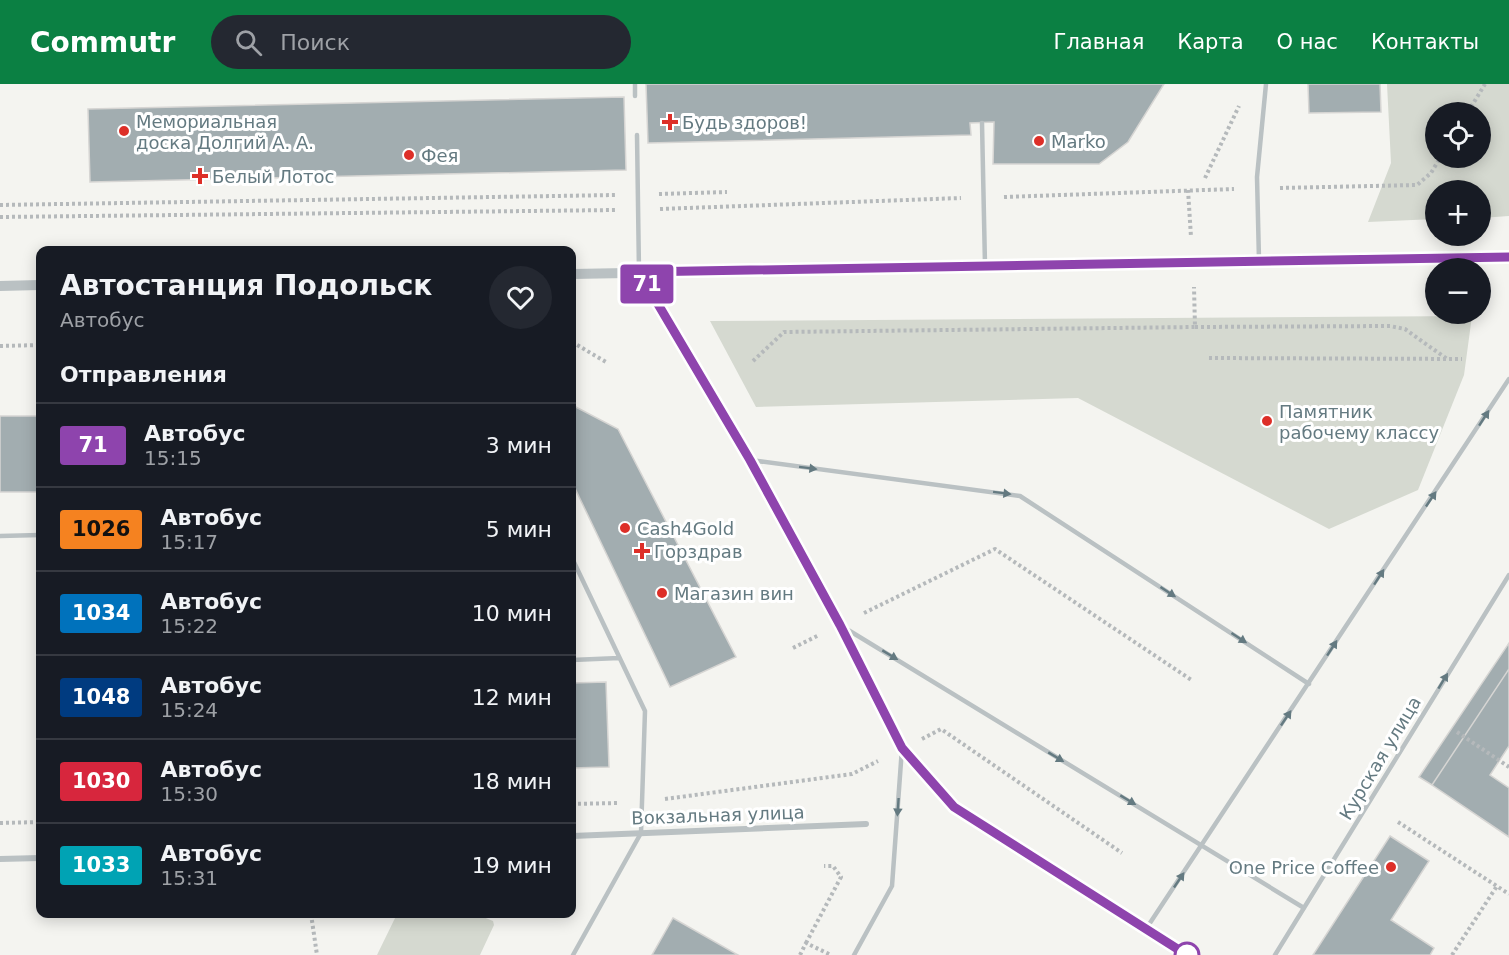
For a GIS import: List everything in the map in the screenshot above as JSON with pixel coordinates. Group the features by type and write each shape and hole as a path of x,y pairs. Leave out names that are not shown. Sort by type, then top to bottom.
{"street":[{"path":"576,274 985,268 1509,256"},
{"path":"0,286 36,285"},
{"name":"Вокзальная улица","path":"576,836 866,824"},
{"path":"0,859 36,858"}],"lane":[{"path":"635,84 635,96"},
{"path":"1259,260 1257,188 1266,84"},
{"path":"982,123 985,268"},
{"path":"636,135 639,272 750,460 840,625 902,748 954,807 1187,955"},
{"path":"1146,929 1509,379"},
{"path":"750,460 1020,496 1309,684"},
{"path":"0,536 36,535"},
{"path":"573,955 641,833 645,711 576,567"},
{"name":"Курская улица","path":"1275,955 1509,575"},
{"path":"840,625 1304,908"},
{"path":"576,660 619,658"},
{"path":"854,955 892,886 902,748"}],"path":[{"path":"1474,102 1485,84"},
{"path":"1205,178 1239,105"},
{"path":"0,217 638,210 1188,190 1409,186 1417,185 1434,168"},
{"path":"1188,190 1195,327"},
{"path":"0,205 727,192"},
{"path":"753,361 783,332 1390,326 1405,329 1447,359"},
{"path":"576,344 606,362"},
{"path":"0,346 36,345"},
{"path":"1209,358 1462,359"},
{"path":"793,648 994,549 1193,681"},
{"path":"902,748 942,729 1122,853"},
{"path":"1457,732 1509,767"},
{"path":"576,804 642,802 852,774"},
{"path":"0,823 36,822"},
{"path":"1398,822 1509,894"},
{"path":"800,955 841,877 833,866 824,866"},
{"path":"1454,954 1497,886"},
{"path":"311,918 317,955"},
{"path":"806,943 832,955"}],"shaded area":[{"path":"1387,84 1509,84 1509,216 1491,217 1491,180 1425,180 1425,219 1368,222 1391,163"},
{"path":"1425,316 1425,324 1471,324 1464,375 1418,490 1329,529 1078,398 756,407 710,321"},
{"path":"395,918 486,918 493,921 494,925 480,955 377,955"}],"building":[{"path":"646,84 1164,84 1128,142 1099,164 993,164 994,122 970,123 971,135 648,143"},
{"path":"1308,84 1380,84 1381,112 1309,113"},
{"path":"624,97 626,170 90,182 88,109"},
{"path":"576,407 618,429 736,657 670,687 576,490"},
{"path":"0,416 36,416 36,492 0,492"},
{"path":"1509,643 1509,669 1432,785 1419,777"},
{"path":"1509,669 1509,746 1490,775 1509,788 1509,837 1432,785"},
{"path":"606,682 609,767 576,768 576,683"},
{"path":"1390,836 1429,861 1391,920 1434,948 1430,955 1313,955"},
{"path":"673,918 738,955 652,955"}],"bus line":[{"name":"71","path":"1187,955 954,807 902,748 840,625 750,460 639,272 985,268 1259,260 1509,257"}],"place":[{"name":"Будь здоров!","path":"670,122"},
{"name":"Мемориальная доска Долгий А. А.","path":"124,131"},
{"name":"Marko","path":"1039,141"},
{"name":"Фея","path":"409,155"},
{"name":"Белый Лотос","path":"200,176"},
{"name":"Памятник рабочему классу","path":"1267,421"},
{"name":"Cash4Gold","path":"625,528"},
{"name":"Горздрав","path":"642,551"},
{"name":"Магазин вин","path":"662,593"},
{"name":"One Price Coffee","path":"1391,867"}]}
